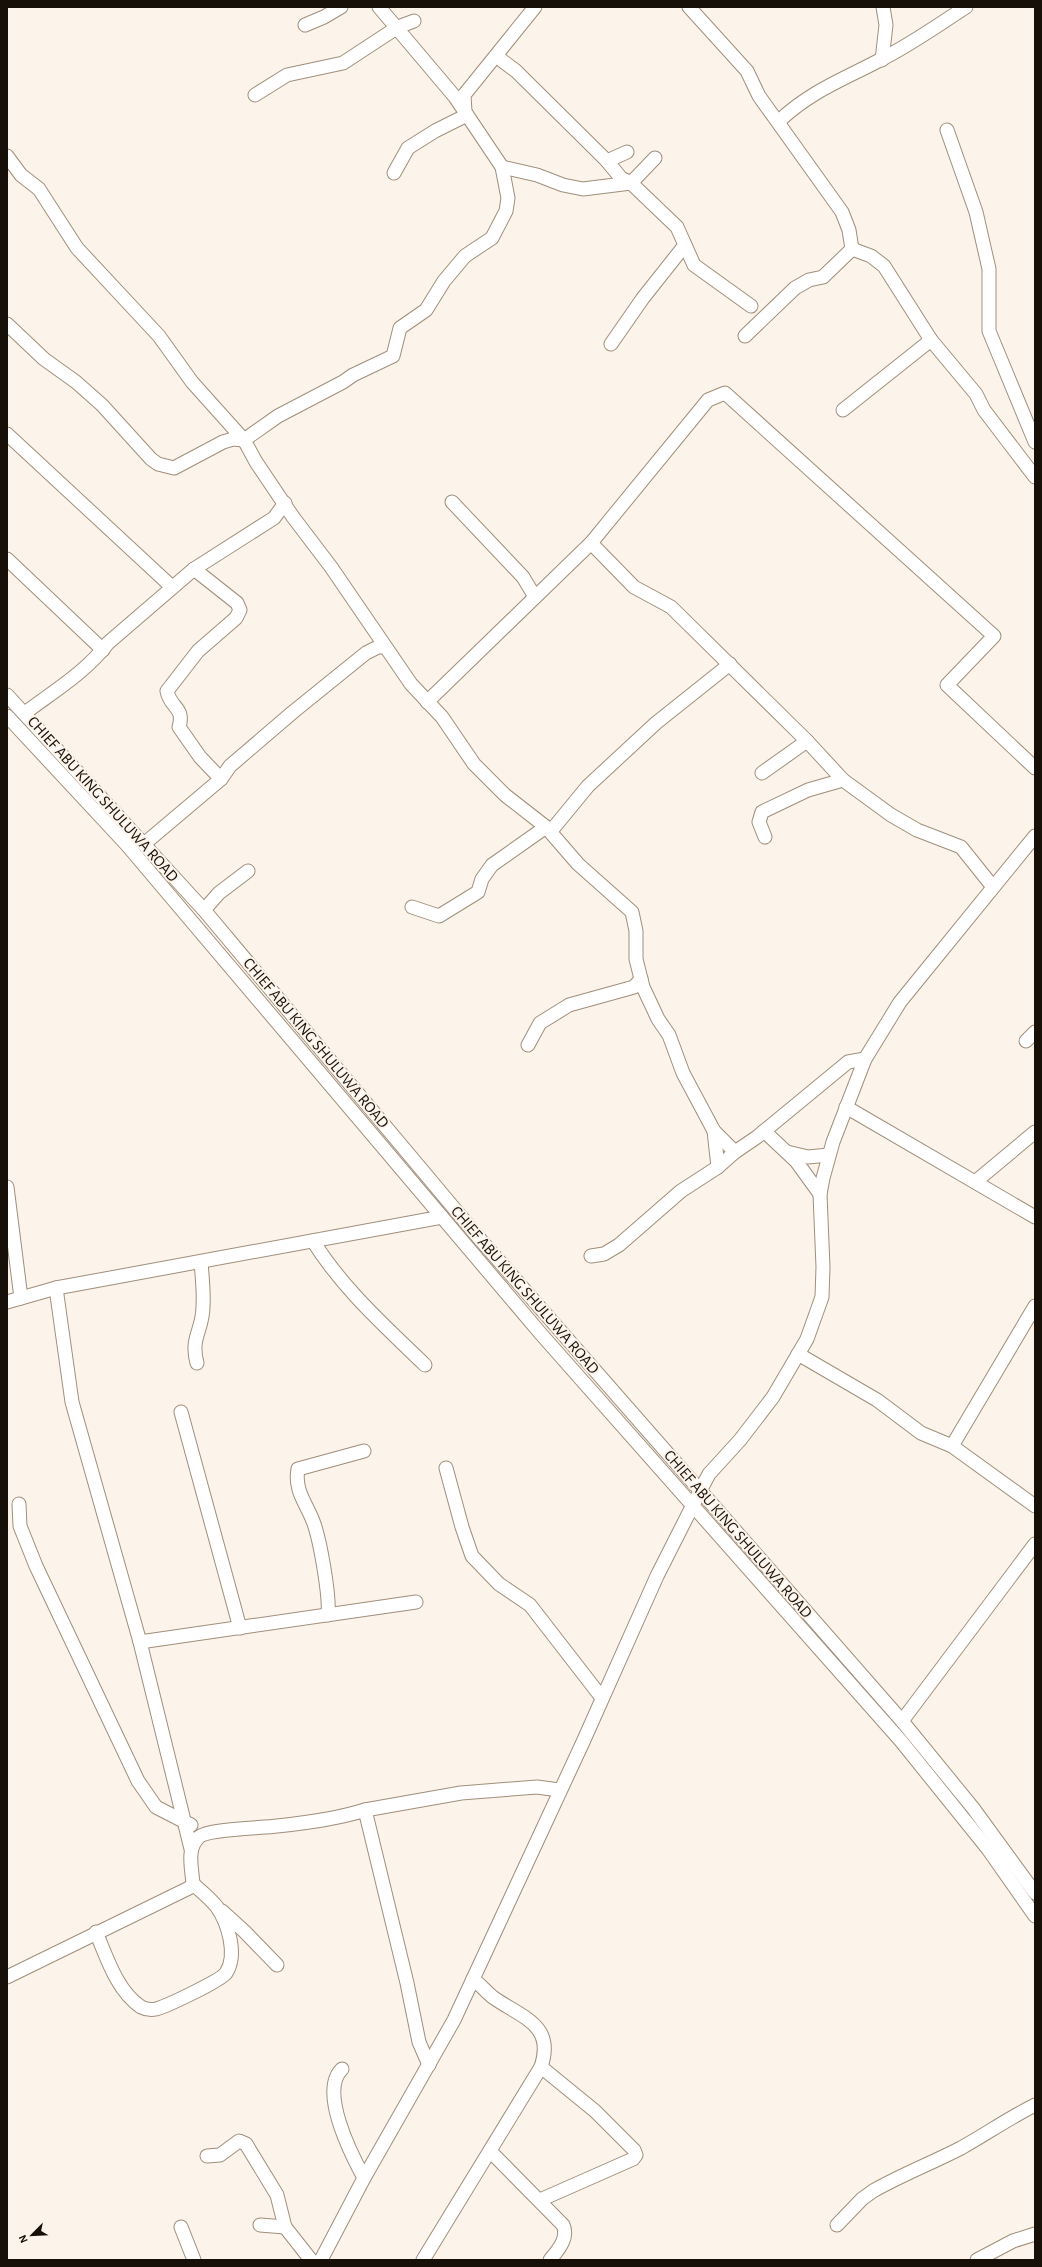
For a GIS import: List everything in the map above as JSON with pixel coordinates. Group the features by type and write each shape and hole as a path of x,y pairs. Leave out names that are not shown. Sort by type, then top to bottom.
{"street":[{"path":"305,25 324,17 341,7"},
{"path":"7,324 44,359 76,382 102,405 141,450 158,464 174,468 223,442 233,439 244,440 278,416 357,372 393,356 400,328 426,310 444,281 464,256 492,238 506,211 508,198 502,167 466,114 398,27 380,7"},
{"path":"466,114 464,95 535,7"},
{"path":"689,7 747,71 759,96 779,121 842,212 849,230 852,249"},
{"path":"882,60 886,24 883,7"},
{"path":"779,121 802,100 820,89 882,60 966,7"},
{"path":"255,95 287,75 343,63 398,27 414,21"},
{"path":"496,56 516,71 607,161 621,178 631,183 677,227 694,265 750,306"},
{"path":"394,173 408,148 466,114"},
{"path":"947,130 976,212 989,269 989,331 1035,443 1022,460"},
{"path":"607,161 627,152"},
{"path":"7,156 21,174 40,189 77,248 159,336 192,382 244,440 256,462 293,517 331,567 411,684 442,717 474,764 505,795 548,829 578,864 632,912 636,930 636,959 640,985 669,1035 683,1073 714,1131 735,1152"},
{"path":"502,167 583,189 606,184 631,183 655,158"},
{"path":"611,344 643,298 685,244"},
{"path":"745,336 795,288 809,280 823,277 852,249"},
{"path":"852,249 871,256 884,266 931,340 976,394 984,410 1035,477"},
{"path":"843,410 931,340"},
{"path":"427,702 591,543 708,400 725,393 994,636 947,685 1035,768"},
{"path":"7,434 172,587"},
{"path":"452,502 523,576 535,597"},
{"path":"25,712 75,676 172,587 194,569 274,518 285,503"},
{"path":"274,518 293,517"},
{"path":"591,543 634,587 671,607 807,741 843,780 891,815 918,830 962,847 993,887"},
{"path":"7,559 103,650"},
{"path":"194,569 237,603 240,610 236,618 198,651 167,691 168,699 180,712 182,719 179,727 200,756 221,779"},
{"path":"144,844 221,779 230,766 304,702 366,653 378,647 385,647"},
{"path":"412,908 439,916 472,898 478,892 482,879 492,865 548,829 594,781 656,723 730,664"},
{"name":"CHIEF ABU KING SHULUWA ROAD","path":"7,695 25,712 204,910 479,1238 902,1721 973,1808 1035,1893"},
{"path":"7,716 127,845 541,1334 927,1771 988,1849 1035,1916"},
{"path":"762,773 807,741"},
{"path":"765,838 759,822 762,812 808,790 843,780"},
{"path":"321,2260 364,2178 429,2065 474,1980 657,1576 694,1506 700,1491 709,1474 743,1436 772,1397 798,1354 814,1321 822,1297 823,1267 820,1194 829,1155 865,1059 900,1002 1035,836"},
{"path":"204,910 219,893 248,871"},
{"path":"528,1045 540,1023 569,1005 640,985"},
{"path":"310,1060 322,1051"},
{"path":"591,1256 604,1254 619,1245 681,1192 718,1167 848,1062 865,1059"},
{"path":"846,1107 1035,1217"},
{"path":"714,1131 718,1167"},
{"path":"764,1131 787,1152 820,1194"},
{"path":"975,1182 1035,1132"},
{"path":"787,1152 808,1157 829,1155"},
{"path":"7,1187 21,1298"},
{"path":"7,1302 56,1288 442,1217"},
{"path":"313,1241 324,1259 365,1307 425,1365"},
{"path":"197,1363 193,1347 202,1317 201,1262"},
{"path":"56,1288 72,1402 140,1642 191,1849 193,1884 244,1931 276,1965"},
{"path":"952,1446 1035,1306"},
{"path":"798,1354 877,1400 921,1433 952,1446 1035,1506"},
{"path":"181,1412 240,1628"},
{"path":"328,1615 329,1597 317,1535 314,1521 298,1492 298,1469 364,1451"},
{"path":"446,1468 462,1527 472,1556 499,1584 530,1605 602,1698"},
{"path":"19,1504 20,1526 33,1559 138,1781 156,1807 185,1823 207,1832"},
{"path":"902,1721 1035,1544"},
{"path":"140,1642 416,1602"},
{"path":"191,1849 197,1838 207,1832 277,1826 337,1817 365,1810 461,1793 537,1787 559,1790"},
{"path":"365,1810 408,1983 420,2042 429,2065"},
{"path":"7,1977 96,1932 189,1888 193,1884"},
{"path":"96,1932 118,1981 125,1990 143,2008 156,2009 203,1988 226,1974 231,1956 230,1942 217,1907"},
{"path":"423,2260 542,2067 546,2048 541,2033 535,2025 494,1998 474,1980"},
{"path":"540,2200 633,2159 636,2155 634,2150 596,2111 542,2067"},
{"path":"342,2069 334,2082 334,2106 356,2164 364,2178"},
{"path":"837,2225 862,2199 873,2191 959,2149 1035,2105"},
{"path":"207,2156 220,2155 239,2141 246,2144 277,2195 285,2227 311,2260"},
{"path":"490,2151 563,2225 565,2230 564,2239 550,2260"},
{"path":"260,2225 285,2227"},
{"path":"181,2227 194,2260"},
{"path":"977,2260 1013,2241 1035,2234"}]}
